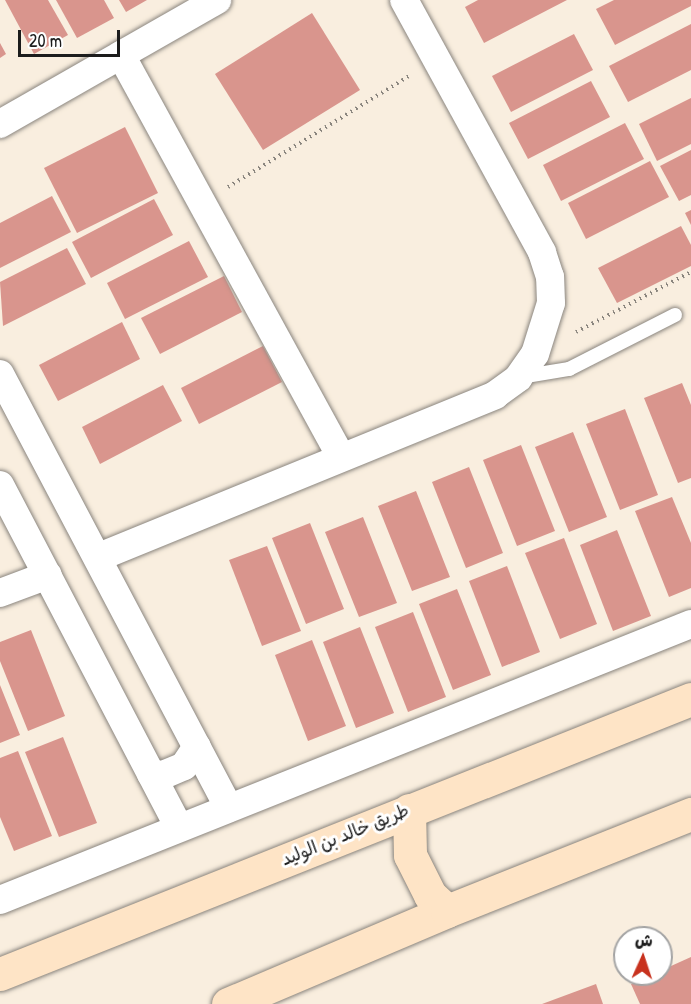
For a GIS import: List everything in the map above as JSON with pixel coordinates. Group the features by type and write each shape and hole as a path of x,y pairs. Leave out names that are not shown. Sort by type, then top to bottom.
{"street":[{"path":"0,124 217,0"},
{"path":"99,557 495,395 518,378 535,354 551,303 550,277 542,252 404,0"},
{"path":"121,55 341,457"},
{"path":"0,374 99,557 228,807"},
{"path":"0,485 178,826"},
{"path":"0,593 48,575"},
{"path":"0,900 178,826 691,624"},
{"name":"طريق خالد بن الوليد","path":"0,974 691,699"},
{"path":"151,774 163,775 184,766 196,747"},
{"path":"409,810 410,855 430,895 447,911"},
{"path":"228,1004 447,911 690,815"}],"lane":[{"path":"518,378 569,369 675,315"}],"path":[{"path":"202,203 437,59"},
{"path":"535,354 691,272"}],"building":[{"path":"5,0 48,0 68,35 34,54"},
{"path":"56,0 104,0 114,18 77,38"},
{"path":"119,0 147,0 126,12"},
{"path":"478,0 567,0 484,43 465,7"},
{"path":"614,0 691,0 691,6 615,45 596,9"},
{"path":"312,13 360,90 263,150 215,74"},
{"path":"691,24 691,70 628,102 609,66"},
{"path":"574,34 593,70 511,112 492,76"},
{"path":"0,43 6,54 0,58"},
{"path":"591,81 610,117 528,159 509,123"},
{"path":"691,98 691,144 657,161 639,124"},
{"path":"625,123 644,159 561,201 543,165"},
{"path":"125,127 158,193 77,233 44,168"},
{"path":"691,150 691,195 679,201 660,166"},
{"path":"650,161 669,197 586,239 568,203"},
{"path":"52,196 71,232 0,268 0,223"},
{"path":"154,199 173,235 91,278 72,242"},
{"path":"691,210 691,225 685,213"},
{"path":"681,226 691,245 691,266 617,303 598,268"},
{"path":"189,241 208,277 125,319 107,283"},
{"path":"67,248 86,284 3,326 0,282"},
{"path":"224,276 242,312 160,354 141,318"},
{"path":"122,322 140,359 58,401 39,365"},
{"path":"263,346 282,382 199,424 181,388"},
{"path":"682,383 691,405 691,478 678,483 644,398"},
{"path":"163,385 182,421 100,464 82,427"},
{"path":"625,409 658,495 620,510 586,424"},
{"path":"573,432 607,517 569,532 535,447"},
{"path":"521,445 555,531 517,546 483,460"},
{"path":"469,467 503,553 466,568 432,482"},
{"path":"416,491 450,577 412,591 378,506"},
{"path":"672,497 691,543 691,588 669,597 635,511"},
{"path":"363,517 397,603 359,617 325,532"},
{"path":"310,523 344,609 306,624 272,538"},
{"path":"617,530 651,616 613,631 580,545"},
{"path":"564,538 597,624 560,639 525,553"},
{"path":"267,546 301,631 262,646 229,560"},
{"path":"507,566 540,652 502,667 469,581"},
{"path":"457,589 491,675 453,690 419,604"},
{"path":"413,612 446,697 408,712 375,627"},
{"path":"360,627 394,713 356,728 323,642"},
{"path":"31,630 65,716 28,731 0,661 0,642"},
{"path":"312,640 346,726 308,741 275,655"},
{"path":"0,685 20,735 0,743"},
{"path":"63,737 97,823 59,837 25,752"},
{"path":"18,751 52,836 14,851 0,817 0,758"},
{"path":"691,957 691,1004 640,1004 632,986 673,986 673,965"},
{"path":"596,984 603,1004 542,1004"}]}
